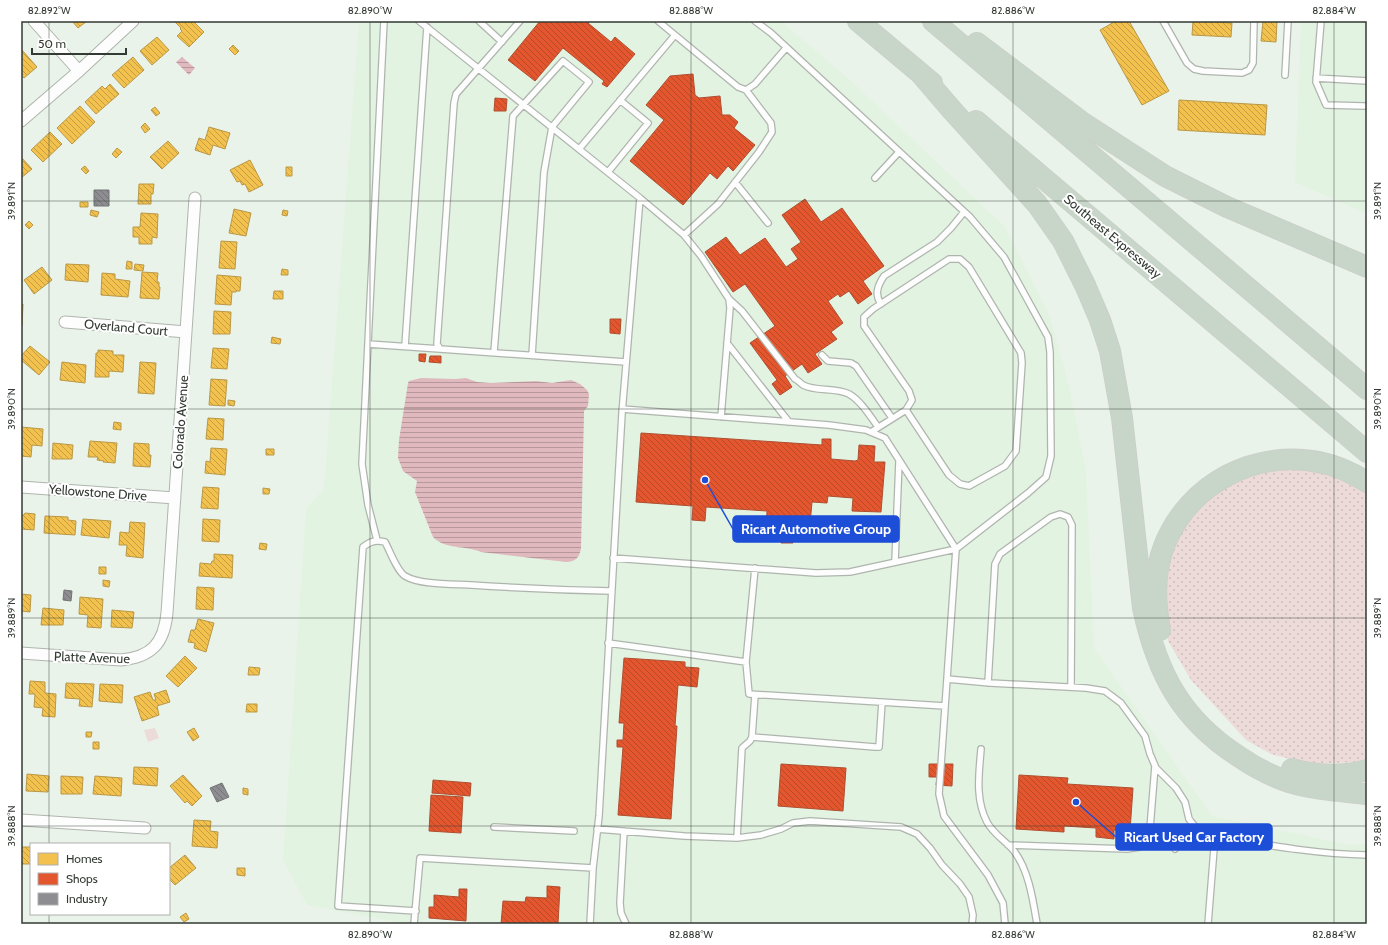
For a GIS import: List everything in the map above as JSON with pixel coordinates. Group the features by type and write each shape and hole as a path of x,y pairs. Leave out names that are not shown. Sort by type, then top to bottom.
{"highway":[{"name":"Southeast Expressway","path":"858,21 1367,452"},
{"path":"933,21 1367,389"},
{"path":"947,21 1015,70 1083,123 1165,176 1227,207 1367,267"},
{"path":"921,74 1038,204 1063,241 1085,285 1100,320 1110,351 1122,418 1143,608 1158,662 1177,697 1201,727 1216,741 1250,764 1268,774 1318,789 1367,794"},
{"path":"1367,482 1334,466 1298,459 1262,463 1250,466 1223,477 1194,499 1176,522 1164,547 1158,574 1156,597 1160,630 1170,661 1195,701 1211,719 1230,736 1249,750 1270,761 1293,770 1316,774 1336,775 1351,774 1367,770"}],"street":[{"path":"34,21 79,71"},
{"path":"21,121 79,71 133,21"},
{"name":"Colorado Avenue","path":"158,644 164,633 166,621 195,198"},
{"name":"Overland Court","path":"65,322 186,332"},
{"name":"Yellowstone Drive","path":"21,487 175,498"},
{"name":"Platte Avenue","path":"21,653 121,660 141,656 158,644"},
{"path":"21,820 145,828"}],"lane":[{"path":"377,540 368,505 362,464 384,21"},
{"path":"419,21 580,148 684,236 701,256 729,299 747,316 795,379 803,385 849,394 864,409 878,427"},
{"path":"479,21 502,42"},
{"path":"440,348 437,344 454,103 456,94 520,21"},
{"path":"658,21 738,87 746,90 771,123 772,132 760,152 718,204 684,236"},
{"path":"613,558 816,573 850,572 956,549 1028,493 1046,477 1050,456 1050,352 1048,338 1004,257 964,212 755,21"},
{"path":"1164,21 1187,63 1194,69 1202,71 1242,72 1249,70 1253,63 1254,21"},
{"path":"1285,75 1288,21"},
{"path":"1321,21 1316,78 1318,87 1326,105 1364,106"},
{"path":"404,346 427,27"},
{"path":"580,148 675,35"},
{"path":"746,90 755,84 786,48"},
{"path":"494,352 513,116 563,61 588,82 552,127 544,172 532,355"},
{"path":"1316,78 1367,81"},
{"path":"608,172 648,123 620,100"},
{"path":"875,178 899,152"},
{"path":"735,182 768,223"},
{"path":"590,924 612,590 622,409 640,198"},
{"path":"882,304 878,300 877,293 879,284 884,276 937,242 964,212"},
{"path":"870,432 906,410 912,400 909,391 864,326 864,317 949,259 960,259 969,267 1021,353 1022,363 1016,451 1005,466 969,486 960,484 949,475 906,410"},
{"path":"721,416 730,308 729,299"},
{"path":"727,343 789,422"},
{"path":"368,344 626,362"},
{"path":"822,355 828,361 851,363 856,366 892,418"},
{"path":"622,409 829,425 866,430 885,438 956,549 938,794 944,816 988,875 1003,903 1005,924"},
{"path":"895,562 899,460"},
{"path":"988,683 995,564 1000,554 1051,517 1060,514 1068,517 1072,525 1071,687"},
{"path":"416,911 338,906 363,547 371,541 377,540 385,542 401,573 406,577 417,581 494,587 564,590 612,590"},
{"path":"755,568 746,662 749,694 945,706"},
{"path":"608,643 746,662"},
{"path":"947,679 988,683 1071,687 1106,691 1121,702 1145,736 1156,768 1176,788 1184,802 1189,818 1201,834 1290,848 1348,855 1367,855"},
{"path":"737,838 742,748 750,741 752,737 755,695"},
{"path":"752,737 879,747 882,702"},
{"path":"981,749 979,800 987,823 1015,852 1023,866 1030,888 1037,924"},
{"path":"1008,845 1127,849 1140,847 1147,844 1149,841 1155,766"},
{"path":"597,828 684,836 737,838 761,835 793,823 810,821 901,828 917,834 930,848 942,865 960,884 969,897 973,915 972,924"},
{"path":"494,827 574,832"},
{"path":"624,831 620,903 621,913 626,924"},
{"path":"1208,924 1215,836"},
{"path":"1175,849 1182,843 1214,846"},
{"path":"414,924 420,858 593,868"}],"shaded area":[{"path":"359,21 781,21 850,80 1005,227 1050,317 1069,386 1086,471 1094,648 1212,816 1349,845 1367,844 1367,924 514,924 429,918 417,924 407,924 307,905 283,860 306,509 324,489"},
{"path":"1301,21 1367,21 1367,214 1295,182"},
{"path":"182,57 195,68 189,75 176,62"},
{"path":"421,378 466,378 477,382 491,383 536,381 552,383 571,380 580,384 587,390 589,394 588,406 584,411 581,549 576,558 572,561 566,562 481,552 449,546 433,537 415,492 417,481 403,471 398,458 399,440 408,383 409,381"},
{"path":"1279,465 1342,475 1367,493 1367,759 1361,762 1309,764 1271,754 1246,740 1191,680 1168,641 1162,594 1171,549 1190,514 1228,482"},
{"path":"155,728 159,738 148,742 144,730"}],"building: Homes":[{"path":"72,21 87,21 78,28"},
{"path":"174,21 193,21 204,32 189,47 177,36 182,31"},
{"path":"1116,21 1129,21 1169,91 1142,105 1100,30"},
{"path":"1193,21 1232,23 1231,37 1192,35"},
{"path":"1263,21 1277,21 1276,42 1261,41"},
{"path":"157,37 169,50 152,65 140,51"},
{"path":"233,45 239,51 235,55 229,49"},
{"path":"22,50 37,67 24,78 21,75"},
{"path":"133,57 144,70 124,88 112,75"},
{"path":"110,84 119,94 96,114 85,102 102,86 105,89"},
{"path":"1179,100 1267,105 1265,135 1178,130"},
{"path":"80,106 95,122 72,144 57,128"},
{"path":"155,107 160,113 156,116 151,110"},
{"path":"145,123 150,129 145,133 141,127"},
{"path":"209,127 230,133 225,149 213,145 210,155 195,150 199,138 205,140"},
{"path":"50,132 62,144 43,162 31,150"},
{"path":"168,141 179,153 162,169 150,157"},
{"path":"117,148 122,152 116,158 112,154"},
{"path":"21,157 32,169 21,178"},
{"path":"250,160 263,185 249,192 245,184 242,185 240,181 237,182 230,170"},
{"path":"85,166 89,171 86,174 81,169"},
{"path":"286,167 292,167 292,176 286,176"},
{"path":"139,184 154,184 153,194 151,194 151,204 138,204"},
{"path":"80,202 88,202 88,207 80,207"},
{"path":"234,209 251,213 246,236 229,233"},
{"path":"91,210 99,212 97,217 90,215"},
{"path":"283,210 288,211 287,216 282,215"},
{"path":"141,213 158,214 157,238 152,237 152,244 139,244 139,237 133,237 133,227 140,227"},
{"path":"29,221 33,225 29,229 25,225"},
{"path":"221,241 237,242 235,269 219,268"},
{"path":"127,261 132,262 132,269 126,269"},
{"path":"66,264 89,265 88,282 65,280"},
{"path":"135,264 144,265 143,271 134,270"},
{"path":"42,267 52,280 34,294 24,280"},
{"path":"282,269 288,270 288,275 281,275"},
{"path":"142,272 158,273 157,282 159,282 160,287 159,299 140,298"},
{"path":"102,273 115,274 115,279 130,281 128,297 101,295"},
{"path":"217,275 241,277 240,291 232,292 231,305 215,304"},
{"path":"274,291 283,291 283,299 273,299"},
{"path":"21,304 23,304 22,326 21,326"},
{"path":"214,311 231,312 230,334 213,334"},
{"path":"272,337 281,339 280,344 271,343"},
{"path":"30,346 50,362 39,375 21,360 21,356"},
{"path":"213,348 229,349 227,369 211,368"},
{"path":"98,350 113,351 113,355 124,355 123,372 109,371 109,377 95,377 96,353 98,353"},
{"path":"62,362 86,365 85,383 60,380"},
{"path":"140,362 156,363 154,394 138,393"},
{"path":"211,379 227,380 225,406 209,405"},
{"path":"228,400 235,401 234,406 228,405"},
{"path":"208,418 224,419 223,440 206,439"},
{"path":"114,422 121,423 121,430 113,429"},
{"path":"21,427 43,429 42,446 32,445 31,457 21,456"},
{"path":"90,441 117,443 115,463 97,460 98,457 88,457"},
{"path":"53,443 73,445 72,459 52,459"},
{"path":"134,443 149,444 149,455 151,455 150,467 133,466"},
{"path":"211,448 227,449 225,475 205,473 206,461 210,462"},
{"path":"266,449 274,449 274,455 266,455"},
{"path":"203,487 219,488 218,509 201,508"},
{"path":"263,488 270,489 269,494 263,494"},
{"path":"25,513 35,514 34,530 21,529 21,515 24,515"},
{"path":"45,516 68,517 68,520 76,521 75,535 44,533"},
{"path":"83,519 111,521 109,538 81,535"},
{"path":"203,519 220,520 219,542 202,541"},
{"path":"130,522 145,523 143,558 126,556 127,545 119,545 120,532 129,533"},
{"path":"260,543 267,544 266,550 259,549"},
{"path":"214,554 233,555 232,578 199,576 200,563 211,564 212,561 214,561"},
{"path":"99,567 106,567 106,574 99,574"},
{"path":"103,580 110,581 109,587 103,586"},
{"path":"197,587 214,588 213,610 196,609"},
{"path":"21,594 31,595 30,612 21,611"},
{"path":"80,597 103,599 101,628 87,627 88,615 79,614"},
{"path":"43,608 64,610 63,625 41,625"},
{"path":"112,610 134,612 132,628 111,627"},
{"path":"198,619 214,623 206,652 194,648 195,643 188,642 191,630 195,630"},
{"path":"185,656 197,668 178,687 166,676"},
{"path":"249,667 260,668 259,675 248,675"},
{"path":"30,681 45,682 45,693 56,694 55,717 42,716 43,708 34,707 35,694 29,694"},
{"path":"66,683 94,684 92,707 79,706 80,699 65,698"},
{"path":"100,684 123,685 122,703 99,701"},
{"path":"166,690 170,702 157,706 159,715 142,721 134,697 150,692 153,700 156,700 154,694"},
{"path":"247,704 257,704 257,712 246,712"},
{"path":"194,728 199,737 193,741 187,732"},
{"path":"86,732 92,732 91,737 86,737"},
{"path":"93,742 99,742 99,749 93,749"},
{"path":"134,767 158,768 157,786 133,784"},
{"path":"27,774 49,776 48,792 26,791"},
{"path":"183,775 202,796 192,806 187,801 185,803 170,786"},
{"path":"61,776 83,777 82,794 61,794"},
{"path":"95,776 122,778 121,796 93,794"},
{"path":"243,788 248,789 248,795 243,794"},
{"path":"194,820 211,821 210,831 218,832 217,848 192,846"},
{"path":"21,847 30,847 30,864 21,864"},
{"path":"185,855 196,868 175,885 170,880 170,867"},
{"path":"237,868 245,868 245,876 237,875"},
{"path":"186,913 189,919 184,922 180,917"}],"building: Shops":[{"path":"540,21 590,21 588,23 611,42 615,37 635,54 607,87 602,84 604,81 563,48 535,81 508,60"},
{"path":"693,74 695,95 699,98 720,96 722,115 730,115 738,122 734,128 755,145 733,171 728,166 717,179 710,173 683,205 630,161 664,120 646,105 670,76"},
{"path":"495,98 507,99 506,111 494,111"},
{"path":"805,199 821,222 842,208 884,266 863,281 872,294 858,304 849,291 840,297 838,294 828,301 843,323 831,332 837,339 815,354 822,364 808,373 802,364 785,376 792,387 780,395 772,384 777,380 750,343 775,326 745,284 733,292 705,252 726,237 740,255 765,238 786,267 798,259 791,249 801,242 782,215"},
{"path":"610,319 621,319 620,334 610,333"},
{"path":"419,354 426,354 425,362 419,361"},
{"path":"430,356 441,356 441,363 429,362"},
{"path":"641,433 822,445 822,439 831,439 831,459 855,461 858,460 859,445 875,446 874,462 885,462 881,512 852,511 853,498 828,496 827,503 812,502 809,536 793,535 793,543 781,543 782,535 766,534 767,511 706,507 705,521 692,520 693,506 636,502"},
{"path":"624,658 685,662 685,667 699,668 697,687 678,685 671,819 618,815 623,747 617,747 617,740 623,740 624,723 619,723"},
{"path":"781,764 846,768 843,811 778,806"},
{"path":"929,764 953,764 952,786 936,785 937,777 929,777"},
{"path":"1019,775 1068,778 1067,784 1133,788 1130,831 1114,830 1114,839 1096,837 1096,828 1064,826 1064,832 1016,829"},
{"path":"433,780 471,783 470,796 432,793"},
{"path":"431,795 463,797 461,833 429,831"},
{"path":"547,886 560,887 558,924 501,924 503,901 525,902 526,897 547,898"},
{"path":"459,889 467,889 466,921 429,918 429,907 434,907 434,895 459,897"}],"building: Industry":[{"path":"94,190 109,190 109,206 94,206"},
{"path":"64,590 72,591 71,601 63,600"},
{"path":"222,783 229,797 217,802 210,788"}],"place":[{"name":"Ricart Automotive Group","path":"705,480"},
{"name":"Ricart Used Car Factory","path":"1076,802"}]}
